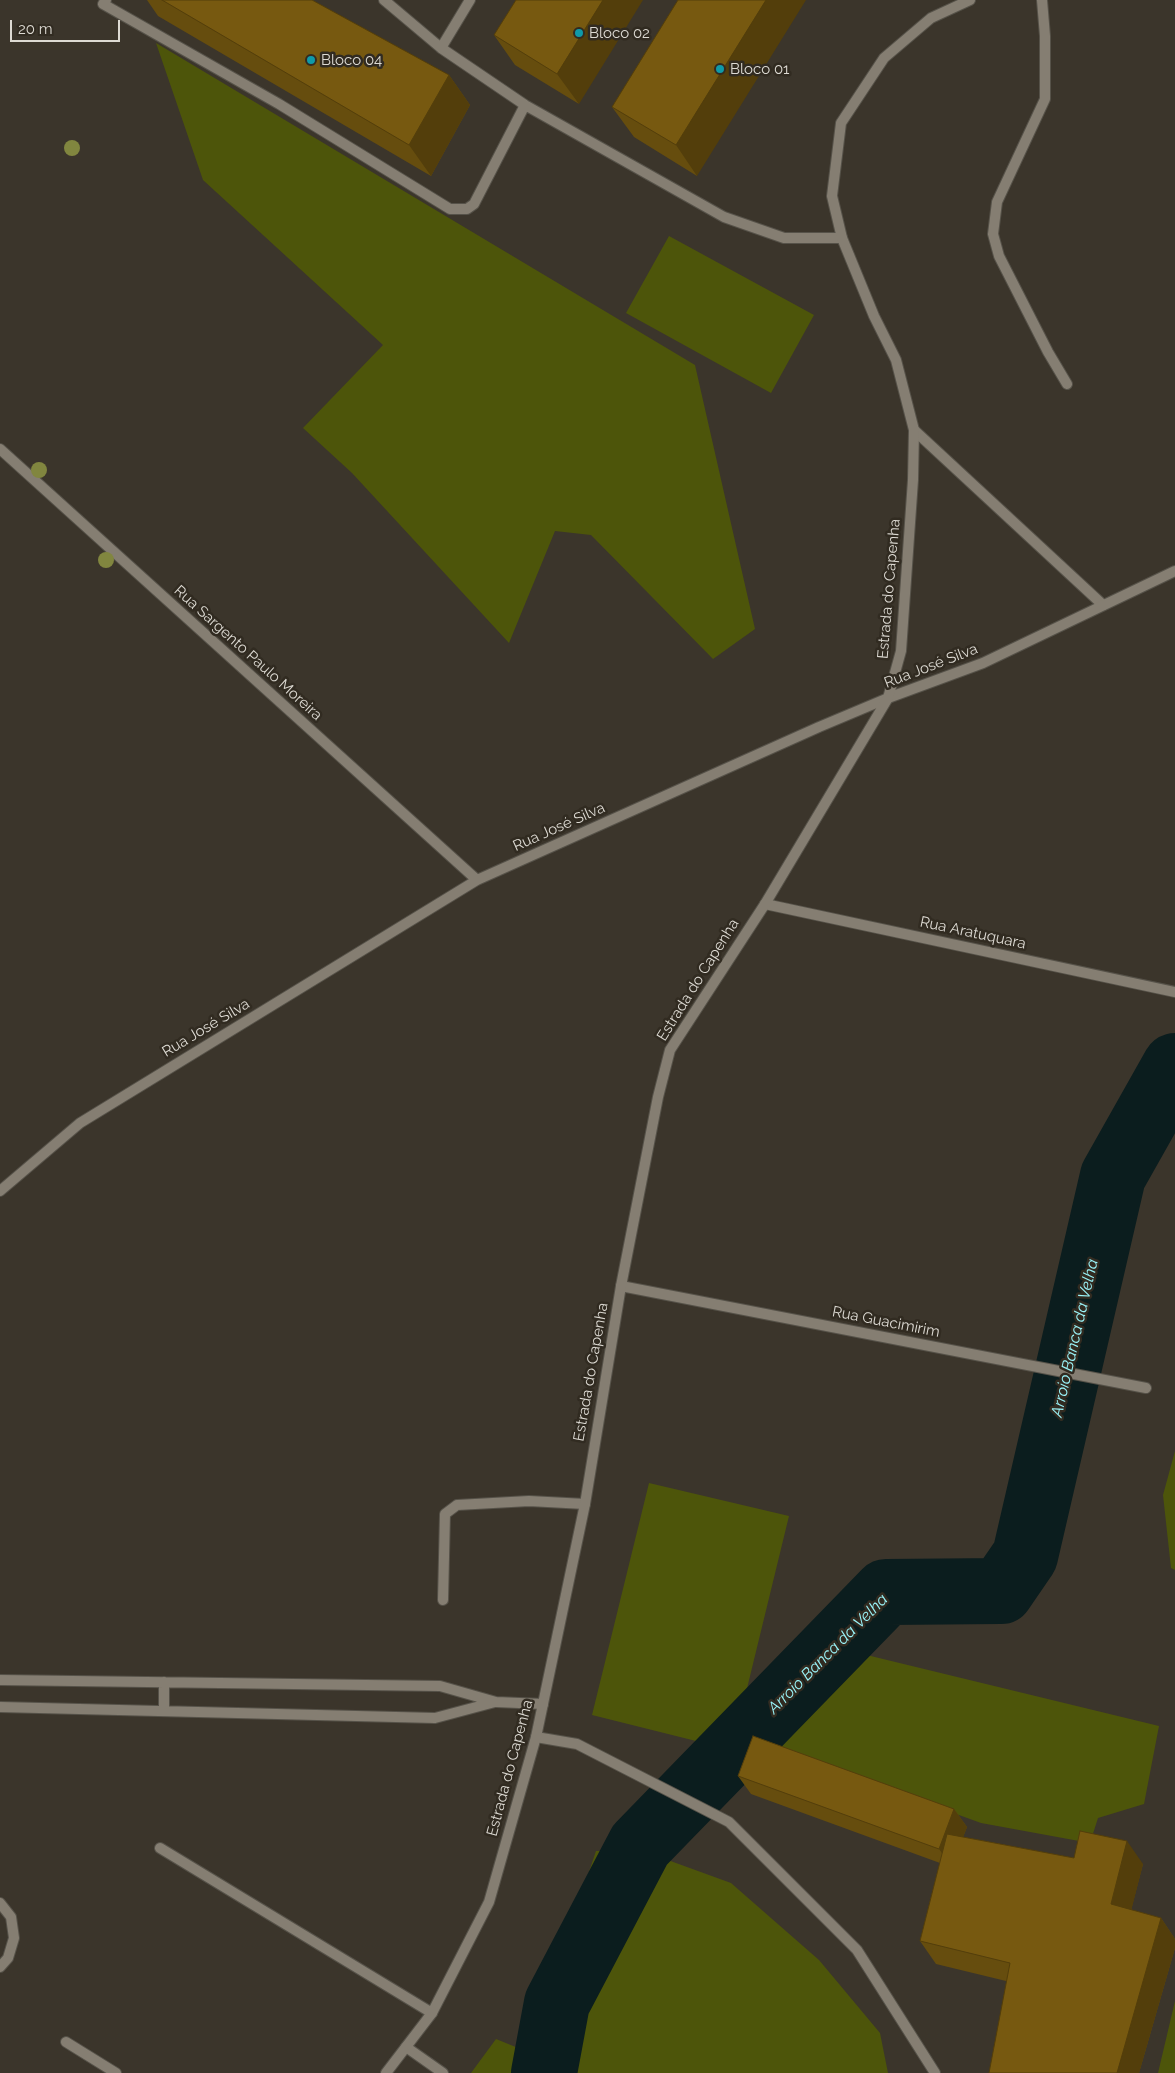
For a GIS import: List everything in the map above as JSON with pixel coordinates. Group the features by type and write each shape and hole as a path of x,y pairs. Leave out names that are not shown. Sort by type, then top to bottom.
{"street":[{"path":"384,0 441,48 525,105 724,216 784,238 842,238"},
{"path":"441,48 470,0"},
{"name":"Estrada do Capenha","path":"386,2073 432,2013 489,1902 536,1737 585,1504 621,1286 658,1097 670,1050 765,904 888,698 901,651 913,480 914,430 896,360 874,316 842,238 832,196 841,123 884,58 931,18 970,0"},
{"path":"1042,0 1045,36 1045,99 996,202 992,234 999,256 1048,352 1067,384"},
{"path":"102,1 279,104 450,209 466,209 474,204 525,105"},
{"path":"914,430 1103,605"},
{"name":"Rua Sargento Paulo Moreira","path":"0,448 477,880"},
{"name":"Rua José Silva","path":"0,1191 80,1123 477,880 819,727 888,698 983,663 1175,571"},
{"name":"Rua Aratuquara","path":"765,904 1175,992"},
{"name":"Rua Guacimirim","path":"621,1286 1146,1388"},
{"path":"442,1600 445,1514 457,1505 529,1501 585,1504"},
{"path":"0,1680 440,1686 496,1702 543,1704"},
{"path":"164,1682 164,1711"},
{"path":"0,1707 435,1718 496,1702"},
{"path":"536,1737 576,1744 730,1822 857,1950 936,2073"},
{"path":"160,1848 432,2013"},
{"path":"0,1903 11,1917 14,1938 8,1958 0,1967"},
{"path":"66,2042 116,2073"},
{"path":"406,2047 443,2073"}],"green space":[{"path":"156,43 695,365 755,629 713,659 591,535 555,531 509,643 352,473 303,428 383,345 203,180"},
{"path":"669,236 814,315 771,393 626,313"},
{"path":"1175,1451 1175,1570 1171,1568 1163,1495"},
{"path":"649,1483 789,1516 732,1750 592,1715"},
{"path":"846,1650 1159,1726 1144,1804 1098,1818 1090,1843 981,1823 771,1747"},
{"path":"596,1851 643,1851 731,1883 819,1960 880,2033 888,2073 471,2073 496,2039 528,2052"},
{"path":"1175,2001 1175,2073 1158,2073"}],"building":[{"name":"Bloco 04","path":"162,0 312,0 449,75 409,145"},
{"path":"516,0 603,0 557,74 494,35"},
{"path":"678,0 766,0 676,145 612,107"},
{"path":"753,1736 954,1809 939,1849 738,1776"},
{"path":"1080,1831 1127,1841 1111,1904 1161,1918 1117,2073 989,2073 1010,1963 920,1941 947,1834 1074,1858"}],"waterway":[{"name":"Arroio Banca da Velha","path":"544,2073 557,2003 640,1845 886,1592 1001,1591 1025,1556 1113,1176 1175,1066"}],"place":[{"name":"Bloco 02","path":"579,33"},
{"name":"Bloco 04","path":"311,60"},
{"name":"Bloco 01","path":"720,69"}]}
